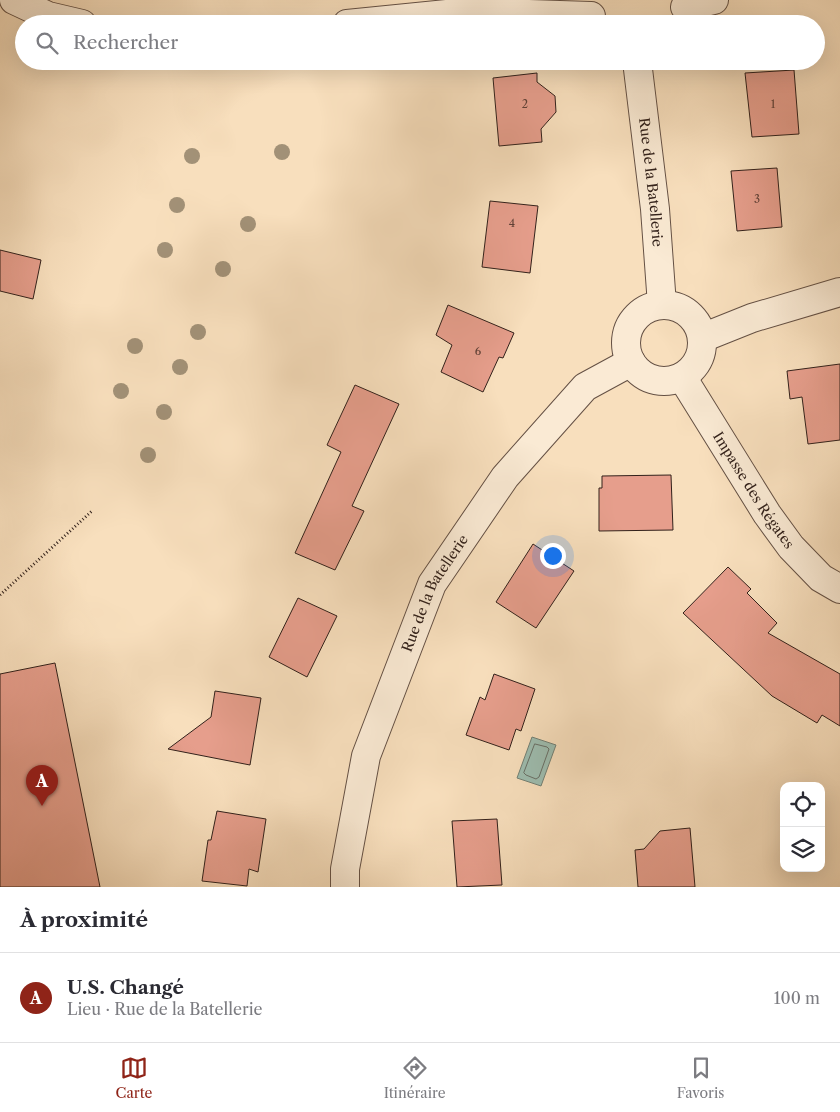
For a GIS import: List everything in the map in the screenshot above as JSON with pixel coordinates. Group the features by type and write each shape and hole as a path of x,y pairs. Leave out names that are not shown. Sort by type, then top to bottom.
{"street":[{"path":"14,0 46,15"},
{"path":"684,10 714,0"},
{"path":"436,15 466,12 592,13"},
{"name":"Rue de la Batellerie","path":"638,70 655,209 662,305"},
{"path":"702,338 752,318 840,292"},
{"path":"662,305 674,306 684,311 699,328 702,338 698,361 691,370 671,381 659,381 648,378 638,371 631,362 626,350 626,337 631,325 639,315 650,308 662,305"},
{"name":"Rue de la Batellerie","path":"345,887 345,869 366,756 432,584 505,477 585,387 631,362"},
{"name":"Impasse des Régates","path":"682,376 767,514 791,548 821,578 840,589"}],"path":[{"path":"0,595 92,511"}],"water":[{"path":"532,737 556,745 541,786 517,778"}],"building":[{"path":"794,70 799,134 752,137 745,73"},
{"path":"537,73 537,82 555,96 556,112 541,129 542,142 499,146 493,78"},
{"path":"777,168 782,227 737,231 731,171"},
{"path":"490,201 538,206 530,273 482,267"},
{"path":"0,250 41,260 33,299 0,291"},
{"path":"448,305 514,333 503,358 499,357 483,392 441,372 452,345 436,335"},
{"path":"840,364 840,440 808,444 802,397 790,399 787,371"},
{"path":"355,385 399,404 352,506 364,511 335,570 295,553 341,452 327,445"},
{"path":"671,475 673,530 599,531 599,488 602,488 602,476"},
{"path":"533,544 574,571 536,628 496,602"},
{"path":"728,567 751,589 747,593 777,623 768,633 840,674 840,726 822,715 817,723 772,696 683,613"},
{"path":"298,598 337,616 307,677 269,657"},
{"path":"55,663 100,887 0,887 0,674"},
{"path":"494,674 535,689 521,731 516,729 509,750 466,735 480,697 485,700"},
{"path":"215,691 261,698 250,765 168,749 211,717"},
{"path":"217,811 266,819 258,872 249,869 247,886 202,881 208,840 211,840"},
{"path":"497,819 502,885 457,887 452,821"},
{"path":"690,828 695,887 638,887 635,850 644,849 660,831"}],"place":[{"name":"U.S. Changé","path":"42,806"}]}
